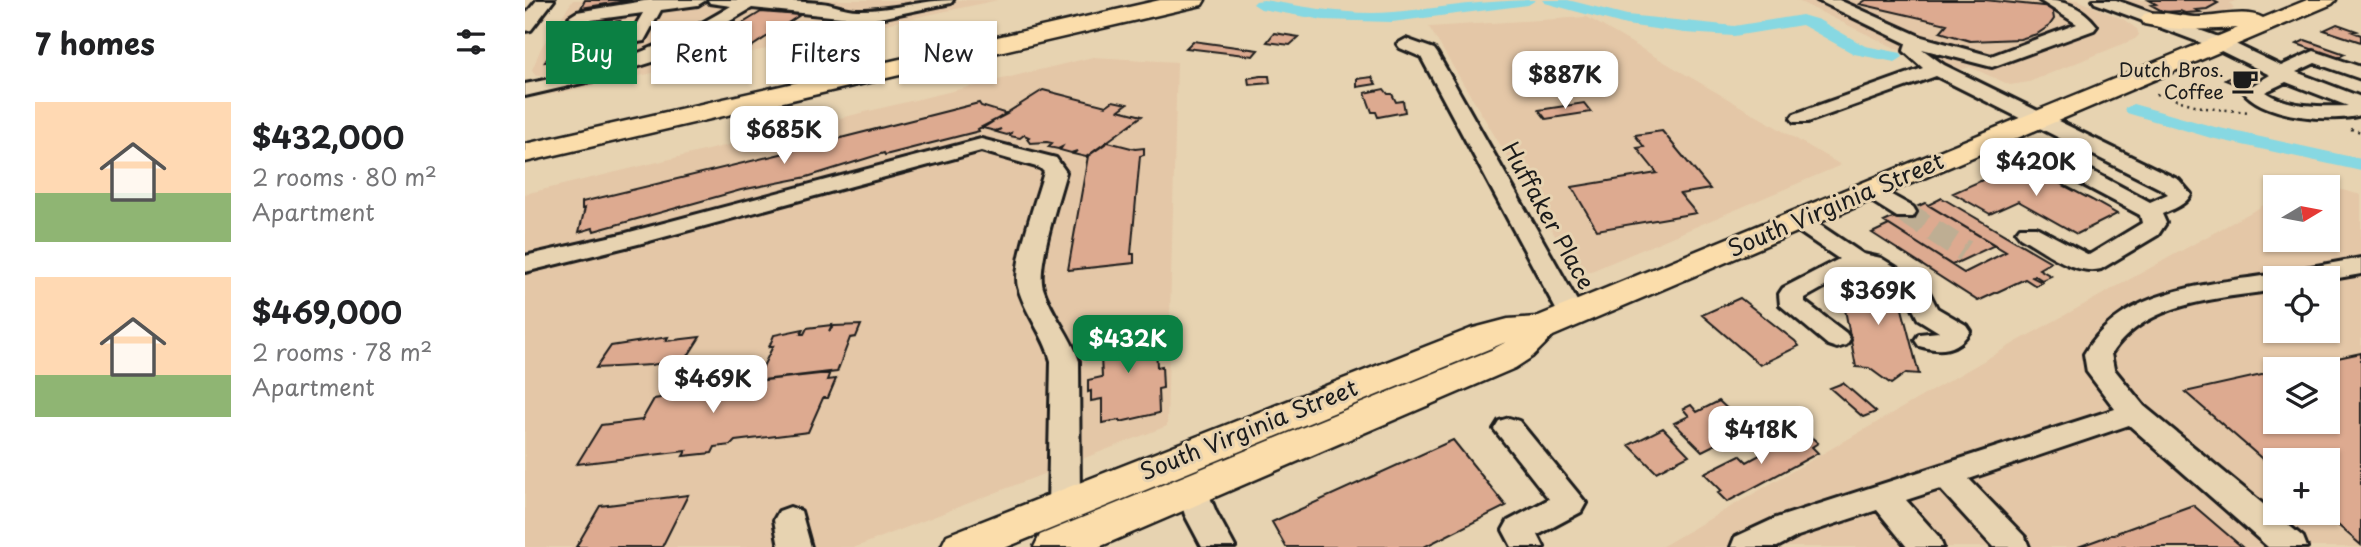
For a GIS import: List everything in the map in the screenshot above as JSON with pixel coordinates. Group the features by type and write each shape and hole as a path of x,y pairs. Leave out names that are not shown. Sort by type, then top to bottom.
{"highway":[{"path":"538,141 1133,0"},
{"path":"538,141 1192,0"}],"main road":[{"name":"South Virginia Street","path":"962,547 1482,337 1556,322 2325,0"},
{"path":"2152,19 2197,24 2280,18"},
{"path":"2152,19 2164,30 2167,41 2153,72"},
{"name":"South Virginia Street","path":"1055,547 1503,359 1556,322"}],"street":[{"path":"526,23 546,0"},
{"path":"577,17 656,3 698,0"},
{"path":"716,0 828,9 841,16 885,6 945,0"},
{"path":"828,9 849,0"},
{"path":"1825,0 1916,41 1992,62 2088,26 2080,16 2047,0"},
{"path":"2101,0 2221,44 2284,74 2361,105 2354,111 2345,112 2287,107 2265,102 2253,92 2256,89 2284,74 2290,68 2314,56 2361,73"},
{"path":"525,90 607,72 648,58 686,40 750,2"},
{"path":"638,37 656,3"},
{"path":"1916,41 1913,51 1937,69 2038,121 2070,132 2179,190 2179,197 2150,211"},
{"name":"Huffaker Place","path":"1406,44 1428,53 1556,322"},
{"path":"1801,118 1937,69"},
{"path":"525,264 630,239 981,145 1048,163 1055,172 1028,275 1030,290 1062,345 1065,361 1064,505"},
{"path":"2028,232 2083,262 2092,264 2150,230 2154,223 2150,211 2065,166"},
{"path":"1870,190 1905,212"},
{"path":"1797,220 1856,260 1872,263 1917,292 1927,313 1957,331 1945,341 1929,340"},
{"path":"1837,339 1793,305 1792,294 1856,260"},
{"path":"2340,270 2361,266"},
{"path":"2263,284 2156,304 2112,332 2097,354 2101,372 2134,413 2291,547"},
{"path":"1747,547 1787,527 2134,413"},
{"path":"1509,429 1570,503 1519,530 1528,547"},
{"path":"1946,475 2013,547"},
{"path":"1192,489 1201,514 1219,547"},
{"path":"1883,496 1927,547"}],"shaded area":[{"path":"573,0 736,0 698,21 651,21 651,47 637,53 637,21 559,21"},
{"path":"770,0 998,0 885,24 885,21 766,21 766,49 752,52 752,21 736,21"},
{"path":"1796,0 2078,0 2123,19 2137,29 2139,35 2135,39 2029,82 2010,85 1970,67 1947,73"},
{"path":"2123,0 2238,0 2230,3 2234,8 2232,10 2201,20 2161,15"},
{"path":"1587,17 1841,165 1589,272 1574,267 1429,27"},
{"path":"546,40 546,75 536,76 532,70"},
{"path":"1093,57 1177,62 1167,426 856,547 525,547 525,194 981,84 997,84 997,80"},
{"path":"651,64 651,73 637,76 637,68"},
{"path":"584,84 601,84 540,97"},
{"path":"2340,189 2361,195 2361,547 1661,547 2018,341 2263,206 2263,252 2340,252"}],"building":[{"path":"585,0 632,0 581,8"},
{"path":"1866,0 1985,0 2052,7 2054,19 2037,34 2020,39 1970,41 1940,32 1947,24 1860,4"},
{"path":"2149,0 2212,0 2218,3 2207,9 2196,10 2200,12 2185,13 2164,12 2151,5 2156,4"},
{"path":"761,12 800,15 791,21 766,21 766,37 752,46 752,21 746,21"},
{"path":"2337,24 2357,31 2353,32 2361,35 2361,42 2324,30"},
{"path":"1274,33 1299,37 1290,45 1267,42"},
{"path":"2305,40 2345,54 2337,58 2297,44"},
{"path":"1193,41 1258,50 1253,56 1186,48"},
{"name":"Dutch Bros. Coffee","path":"2242,73 2265,82 2248,89 2225,80"},
{"path":"1269,76 1270,83 1249,85 1248,78"},
{"path":"1372,77 1376,84 1357,87 1357,79"},
{"path":"1384,89 1388,94 1392,94 1396,102 1403,101 1405,112 1378,117 1376,112 1372,112 1365,93"},
{"path":"1043,90 1106,106 1113,101 1127,104 1119,110 1142,116 1086,157 1073,154 1077,151 1071,153 1060,150 1062,147 1048,147 1052,143 1030,143 1027,139 1029,137 1024,135 1020,138 1010,136 1011,133 1007,135 996,132 1001,129 995,131 983,128"},
{"path":"979,103 1007,114 978,129 979,131 885,155 884,153 807,177 741,190 594,231 593,228 579,232 585,208 582,209 582,202 793,151 793,147 805,143 812,142 813,145"},
{"path":"1584,103 1591,112 1546,119 1539,110"},
{"path":"1662,131 1710,189 1680,194 1696,213 1597,230 1572,187 1657,173 1637,148 1644,147 1635,135"},
{"path":"1108,142 1135,149 1144,148 1144,155 1140,156 1131,254 1134,254 1134,263 1068,270 1088,156"},
{"path":"2021,163 2117,214 2077,234 2018,201 1990,214 1953,193"},
{"path":"1942,198 2051,262 2039,269 2051,276 2042,280 2034,275 2032,277 2042,282 2036,286 2025,279 1978,301 1872,233 1889,225 1964,273 2006,252 1928,205"},
{"path":"1925,203 1995,245 1952,265 1884,222"},
{"path":"1854,274 1860,278 1866,275 1873,279 1877,277 1912,298 1901,305 1919,374 1906,373 1891,384 1869,368 1856,367 1843,299 1829,289"},
{"path":"1740,298 1799,346 1760,365 1702,315"},
{"path":"1155,324 1157,367 1162,366 1163,388 1158,389 1159,413 1120,422 1102,423 1102,399 1091,401 1091,391 1088,392 1088,380 1102,377 1100,334"},
{"path":"832,325 829,331 834,326 861,325 856,337 850,338 837,372 756,381 773,346 769,347 774,335 803,329 801,334 804,334 807,328"},
{"path":"668,337 666,341 700,337 686,359 651,365 596,368 611,346"},
{"path":"2361,353 2361,545 2338,525 2340,525 2340,448 2263,448 2263,460 2185,392 2263,375 2263,434 2340,434 2340,357"},
{"path":"743,368 736,383 830,372 827,380 836,379 828,398 823,398 808,432 735,441 731,445 715,447 712,453 683,456 686,451 577,464 601,425 642,420 654,399 660,398 673,376"},
{"path":"1843,383 1876,412 1863,417 1830,388"},
{"path":"1719,401 1748,428 1702,451 1674,423 1689,416 1683,409 1691,405 1697,412"},
{"path":"1663,428 1689,455 1656,472 1629,445"},
{"path":"1802,429 1818,443 1812,447 1818,453 1727,502 1718,493 1722,491 1704,473 1740,455 1747,462"},
{"path":"1453,440 1506,506 1424,547 1286,547 1272,522"},
{"path":"688,495 662,547 576,547 600,506"},
{"path":"2193,505 2242,547 2078,547"}],"waterway":[{"path":"1261,4 1323,15 1392,17 1528,0"},
{"path":"1550,0 1626,20 1685,28 1734,31 1802,20 1813,23 1860,50 1895,57"},
{"path":"2133,109 2211,132 2361,165"}],"tunnel":[{"path":"1905,212 1965,251"}],"place":[{"name":"Dutch Bros. Coffee","path":"2245,81"}]}
